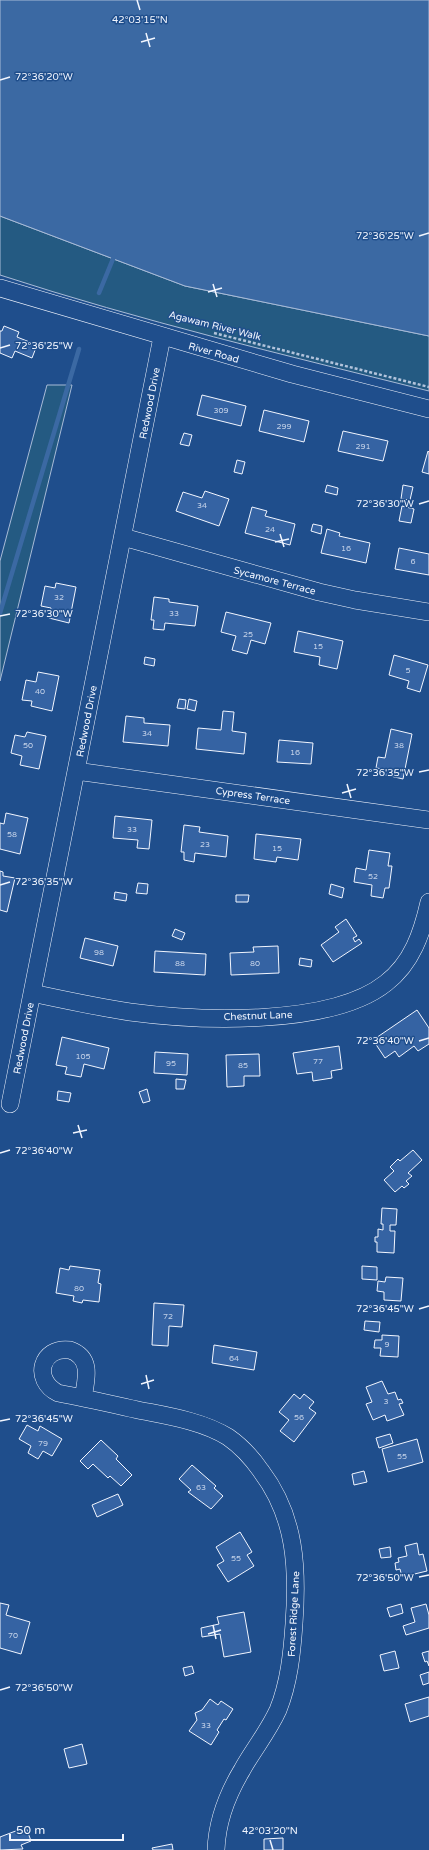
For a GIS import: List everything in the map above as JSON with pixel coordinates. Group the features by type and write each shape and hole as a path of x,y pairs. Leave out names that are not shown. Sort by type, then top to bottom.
{"street":[{"name":"River Road","path":"0,288 162,337 292,374 429,409"},
{"name":"Redwood Drive","path":"10,1104 162,337"},
{"name":"Sycamore Terrace","path":"123,537 319,592 355,600 429,612"},
{"name":"Cypress Terrace","path":"76,771 429,820"},
{"name":"Chestnut Lane","path":"32,993 98,1006 165,1016 259,1017 326,1010 363,997 386,983 396,974 414,949 423,926 429,902"},
{"name":"Forest Ridge Lane","path":"84,1398 179,1419 213,1429 228,1437 242,1449 266,1477 282,1507 291,1533 296,1560 296,1589 292,1652 288,1677 282,1700 273,1720 242,1769 224,1806 218,1829 216,1850"}],"path":[{"name":"Agawam River Walk","path":"208,331 429,387"}],"shaded area":[{"path":"0,0 429,0 429,336 185,286 0,216"},
{"path":"0,216 185,286 429,336 429,391 267,351 53,292 0,275"},
{"path":"47,385 72,385 0,681 0,561"}],"building":[{"path":"4,326 19,332 17,337 37,345 32,358 15,351 12,358 0,353 0,331 2,331"},
{"path":"202,395 246,406 241,426 197,415"},
{"path":"264,410 309,421 304,442 259,431"},
{"path":"343,431 388,441 383,461 338,451"},
{"path":"184,433 192,435 189,446 180,444"},
{"path":"428,451 429,452 429,474 422,472"},
{"path":"237,460 245,462 242,474 234,472"},
{"path":"327,485 338,488 337,495 325,492"},
{"path":"403,485 413,487 410,500 401,499"},
{"path":"205,491 229,499 219,526 176,511 183,492 202,498"},
{"path":"402,506 414,509 411,523 399,521"},
{"path":"252,507 267,511 265,516 295,524 290,545 245,533"},
{"path":"313,524 322,526 321,534 311,531"},
{"path":"327,529 340,533 339,536 370,543 366,563 321,553"},
{"path":"399,548 429,554 429,575 395,569"},
{"path":"56,583 76,587 69,623 49,618 51,608 41,606 45,586 55,588"},
{"path":"154,597 169,599 169,602 198,606 195,626 165,623 164,630 153,629 154,620 151,620"},
{"path":"226,612 271,623 265,644 251,640 247,654 232,650 236,636 221,632"},
{"path":"298,631 343,641 337,669 319,665 320,657 294,652"},
{"path":"394,655 428,665 420,692 407,688 409,681 389,675"},
{"path":"145,657 155,659 154,666 144,664"},
{"path":"38,672 59,676 52,711 31,706 32,701 22,700 26,680 36,682"},
{"path":"179,699 186,700 185,709 177,708"},
{"path":"189,699 197,701 195,711 187,709"},
{"path":"223,711 234,712 232,731 246,733 244,754 196,749 198,728 221,730"},
{"path":"126,716 144,718 144,723 170,725 168,746 123,742"},
{"path":"391,729 412,734 403,779 382,774 383,769 376,768 378,757 385,758"},
{"path":"27,732 46,736 39,769 20,765 22,756 11,753 15,735 25,737"},
{"path":"279,740 313,743 311,764 277,762"},
{"path":"6,813 28,818 20,854 0,849 0,823 4,824"},
{"path":"115,816 152,820 149,849 137,848 138,840 113,838"},
{"path":"184,825 200,827 199,832 228,836 226,857 195,853 194,862 184,860 184,852 181,852"},
{"path":"256,834 301,839 298,860 277,857 276,862 254,859"},
{"path":"369,850 390,853 388,866 392,866 389,888 385,888 383,898 371,896 372,885 354,882 356,868 366,870"},
{"path":"0,871 3,872 3,876 15,878 7,912 0,910"},
{"path":"138,883 148,884 147,894 136,893"},
{"path":"331,884 344,888 342,898 329,894"},
{"path":"115,892 127,894 126,901 114,899"},
{"path":"236,895 249,895 248,902 236,902"},
{"path":"346,919 357,936 353,938 355,942 359,939 362,943 333,962 321,945 339,932 335,927"},
{"path":"175,929 185,933 182,940 172,936"},
{"path":"85,938 118,946 113,966 80,958"},
{"path":"278,946 279,973 231,975 230,953 254,952 253,947"},
{"path":"155,951 206,954 205,975 154,972"},
{"path":"300,958 312,960 311,967 299,965"},
{"path":"417,1010 429,1028 429,1044 418,1051 414,1046 399,1057 395,1051 385,1058 373,1040"},
{"path":"62,1037 109,1048 104,1069 84,1064 81,1077 65,1074 67,1067 56,1065"},
{"path":"339,1046 342,1069 331,1071 332,1078 313,1081 312,1072 297,1074 293,1053"},
{"path":"155,1052 188,1054 187,1075 154,1073"},
{"path":"259,1054 260,1076 244,1076 244,1086 227,1087 226,1055"},
{"path":"176,1079 186,1080 184,1089 176,1089"},
{"path":"147,1089 150,1101 143,1103 139,1092"},
{"path":"58,1091 71,1093 69,1102 57,1100"},
{"path":"413,1150 422,1160 408,1173 412,1176 406,1181 409,1184 404,1188 402,1186 395,1192 384,1180 394,1171 390,1167 398,1159 400,1161"},
{"path":"382,1208 397,1209 396,1225 390,1225 390,1231 395,1231 394,1253 377,1252 377,1242 375,1242 375,1237 378,1237 378,1229 383,1230 383,1224 381,1224"},
{"path":"70,1266 100,1270 98,1283 101,1284 99,1302 83,1300 82,1303 73,1301 74,1296 56,1293 60,1268 69,1270"},
{"path":"362,1266 377,1267 377,1280 362,1279"},
{"path":"386,1277 403,1278 401,1301 384,1300 384,1292 377,1291 378,1281 385,1282"},
{"path":"154,1303 184,1305 182,1327 169,1326 168,1346 152,1345"},
{"path":"365,1321 380,1322 379,1332 364,1330"},
{"path":"382,1335 399,1336 398,1357 380,1356 381,1348 374,1348 375,1340 382,1340"},
{"path":"214,1345 257,1352 254,1370 212,1363"},
{"path":"382,1381 388,1394 395,1392 398,1400 401,1399 403,1403 399,1404 404,1415 387,1421 385,1415 373,1420 366,1404 372,1402 366,1387"},
{"path":"294,1394 300,1399 304,1394 314,1402 309,1408 316,1413 294,1442 280,1431 289,1420 279,1412"},
{"path":"27,1425 38,1431 40,1426 62,1439 52,1456 43,1451 38,1459 28,1453 31,1446 19,1439"},
{"path":"390,1434 393,1443 379,1448 376,1438"},
{"path":"417,1439 423,1462 388,1472 382,1449"},
{"path":"101,1440 118,1456 116,1459 132,1475 121,1486 110,1476 108,1478 93,1464 88,1469 80,1461"},
{"path":"192,1465 216,1486 214,1488 223,1496 211,1509 188,1492 191,1490 179,1479"},
{"path":"364,1471 367,1482 354,1485 352,1474"},
{"path":"118,1494 123,1505 97,1517 92,1505"},
{"path":"240,1532 252,1552 247,1555 254,1566 228,1582 217,1565 224,1561 216,1547"},
{"path":"417,1543 419,1555 423,1554 427,1571 402,1577 400,1569 396,1570 395,1563 399,1562 398,1558 407,1556 405,1546"},
{"path":"390,1547 391,1557 381,1558 379,1549"},
{"path":"0,1603 9,1605 6,1615 30,1622 21,1654 0,1648"},
{"path":"401,1604 403,1613 390,1617 387,1608"},
{"path":"426,1604 429,1615 429,1628 406,1635 403,1626 415,1622 411,1608"},
{"path":"244,1612 251,1652 224,1657 220,1634 202,1637 201,1628 219,1624 217,1617"},
{"path":"395,1651 399,1668 384,1671 380,1655"},
{"path":"429,1651 429,1666 427,1661 425,1662 422,1653"},
{"path":"192,1666 194,1673 185,1676 183,1668"},
{"path":"429,1672 429,1683 423,1685 420,1675"},
{"path":"429,1697 429,1716 410,1722 405,1704"},
{"path":"210,1699 218,1705 221,1701 233,1709 217,1730 219,1732 211,1745 189,1731 197,1720 195,1713 202,1710"},
{"path":"82,1744 87,1764 69,1768 64,1749"},
{"path":"26,1827 31,1841 21,1845 23,1849 0,1850 0,1837"},
{"path":"283,1838 283,1850 264,1850 264,1839"},
{"path":"172,1844 173,1850 153,1850 152,1848"}],"waterway":[{"path":"99,293 115,254"},
{"path":"0,613 79,349"}]}
